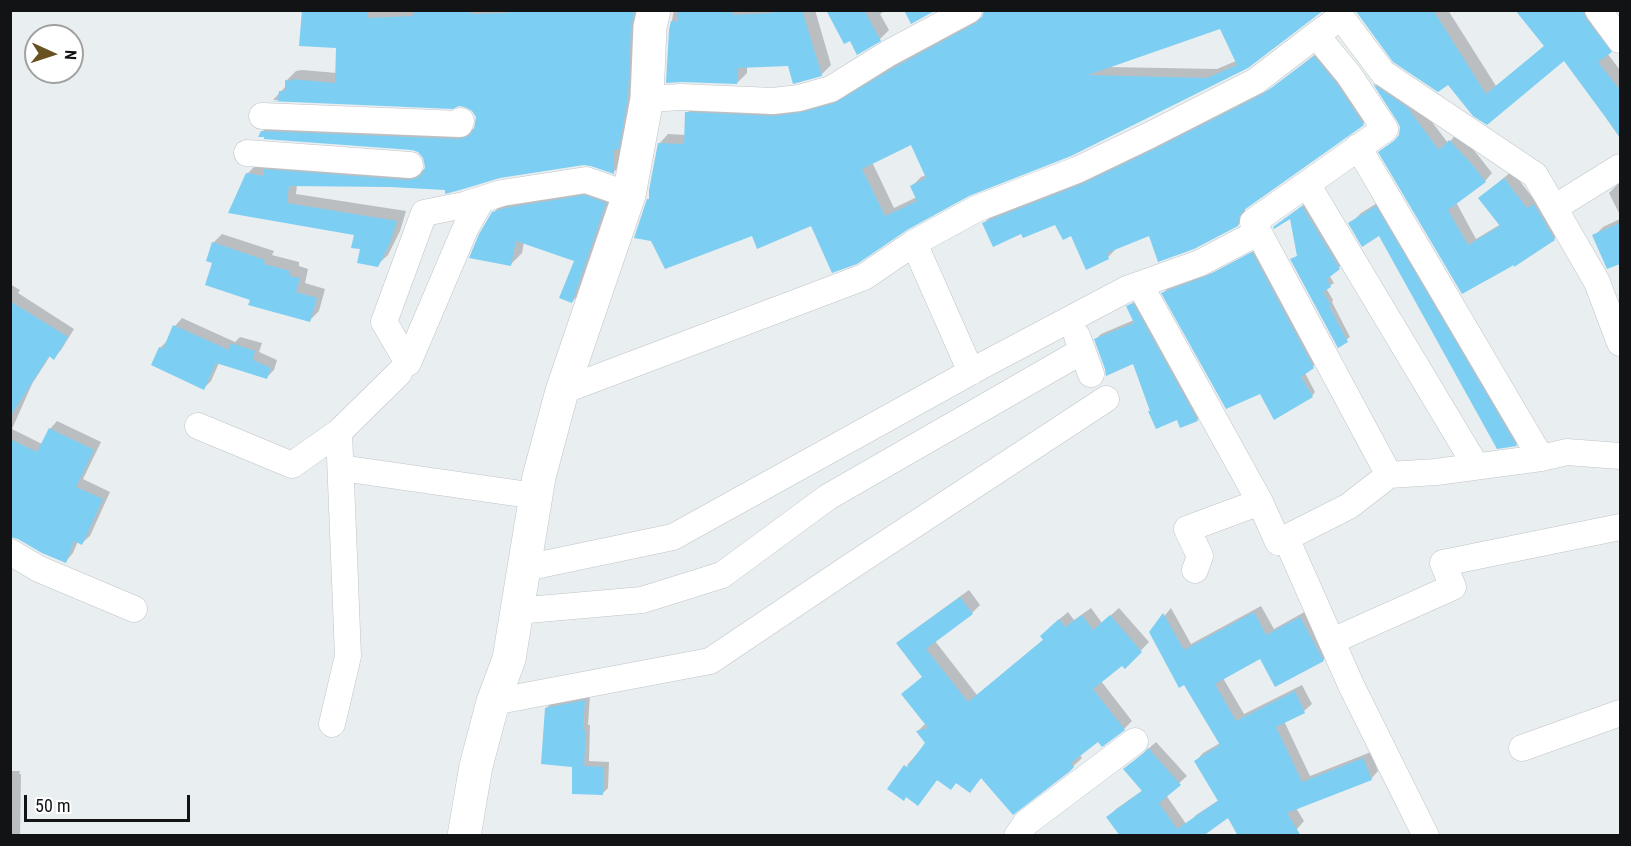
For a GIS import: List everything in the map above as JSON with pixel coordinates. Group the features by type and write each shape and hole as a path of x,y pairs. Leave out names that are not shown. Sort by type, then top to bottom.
{"main road":[{"path":"464,836 476,766 509,659 539,477 562,391 629,195 647,99 650,27 654,10"}],"street":[{"path":"647,99 772,101 799,98 831,89 889,53 969,10"},
{"path":"1598,10 1620,40"},
{"path":"562,391 864,278 914,243 976,209 1077,170 1256,81 1341,17 1383,73 1535,175 1597,282 1620,343"},
{"path":"1253,222 1385,129 1349,75 1316,35"},
{"path":"262,116 460,124 461,121"},
{"path":"1358,147 1541,458"},
{"path":"247,153 410,165"},
{"path":"1554,208 1620,167"},
{"path":"482,200 466,227 408,363 384,322 424,213 464,205 502,193 586,180 629,195"},
{"path":"1307,184 1476,466"},
{"path":"525,568 673,537 1126,289 1200,263 1255,234 1253,222"},
{"path":"1253,222 1389,475"},
{"path":"914,243 971,372"},
{"path":"1140,285 1260,502 1278,542 1349,506 1389,475 1436,472 1541,458 1567,452 1620,456"},
{"path":"1071,319 1091,374"},
{"path":"516,611 642,600 722,575 828,497 1082,351"},
{"path":"198,426 292,465 339,432 399,372"},
{"path":"494,702 710,661 862,558 1106,399"},
{"path":"332,724 348,656 339,432"},
{"path":"341,468 536,496"},
{"path":"1195,570 1200,556 1187,529 1260,502"},
{"path":"1332,641 1453,586 1443,563 1620,527"},
{"path":"1286,538 1356,695 1426,836"},
{"path":"10,552 39,569 134,609"},
{"path":"1522,748 1620,713"},
{"path":"1017,836 1026,823 1135,741"}],"building":[{"path":"302,10 368,10 367,18 413,16 413,10 470,10 471,14 508,13 507,10 635,10 631,26 628,97 619,149 614,150 614,174 584,165 500,178 445,194 445,190 390,187 289,186 287,203 397,221 390,243 378,267 357,263 360,249 351,248 354,235 228,213 246,173 264,176 264,169 409,180 417,178 423,173 425,167 423,158 418,152 412,150 264,139 264,137 258,137 261,131 459,139 469,136 474,129 476,117 472,111 459,106 453,109 269,101 278,101 279,91 285,91 285,80 335,83 336,48 299,46"},
{"path":"677,10 732,10 733,15 802,10 822,76 793,84 788,66 738,68 737,84 666,83 669,30 671,21 678,21"},
{"path":"826,10 864,10 881,41 857,55 850,41 844,44"},
{"path":"904,10 936,10 911,24"},
{"path":"984,10 1324,10 1248,68 1071,156 969,196 907,230 857,264 832,273 811,226 757,249 752,236 665,269 651,241 634,238 647,199 649,199 658,143 684,144 685,112 775,116 803,112 835,103 976,23 982,17","holes":["1220,29 1237,65 1207,78 1088,75","911,145 926,178 910,186 917,201 885,216 862,169"]},
{"path":"1355,10 1433,10 1486,94 1544,46 1515,10 1583,10 1586,19 1612,52 1598,62 1620,90 1620,137 1564,61 1487,125 1473,116 1448,85 1438,92 1393,62"},
{"path":"1314,56 1337,84 1364,125 1244,210 1239,217 1238,226 1194,249 1158,262 1149,236 1107,253 1109,259 1086,270 1071,236 1063,240 1055,225 1023,238 1021,234 993,247 982,223 1082,184 1157,148 1263,94"},
{"path":"1373,84 1410,109 1439,150 1449,140 1486,182 1448,210 1468,245 1500,226 1478,198 1504,178 1527,208 1534,204 1555,240 1514,267 1514,265 1462,294 1378,152 1394,141 1399,135 1400,127"},
{"path":"585,195 606,203 572,303 559,298 574,261 516,241 511,266 469,258 492,212"},
{"path":"1302,206 1340,269 1327,279 1331,287 1323,292 1348,342 1338,348 1290,259 1297,256 1290,219 1274,229 1273,227"},
{"path":"1376,206 1517,446 1497,449 1379,236 1362,247 1348,223"},
{"path":"1620,223 1620,264 1607,269 1592,235"},
{"path":"212,242 265,260 264,264 290,271 290,276 300,278 296,292 317,298 310,322 248,305 250,300 205,285 212,263 206,261"},
{"path":"1252,252 1314,368 1301,377 1313,397 1274,420 1260,394 1226,409 1161,293 1207,276"},
{"path":"10,301 68,337 54,360 49,356 10,417"},
{"path":"1133,303 1198,421 1180,428 1177,420 1156,429 1133,364 1106,376 1094,339 1134,323 1126,306"},
{"path":"173,325 229,350 231,343 255,351 253,360 271,368 267,379 216,363 204,390 151,365 159,347 163,349"},
{"path":"49,428 94,450 76,487 103,499 82,545 74,541 66,563 10,537 10,439 37,452"},
{"path":"960,597 973,614 926,649 968,702 1043,640 1040,636 1059,619 1065,627 1082,615 1093,630 1110,615 1142,652 1125,669 1122,666 1093,689 1125,730 1102,747 1098,742 1071,763 1074,767 1069,772 1013,815 981,778 970,793 956,783 951,790 937,780 918,806 906,797 904,801 887,789 904,765 907,767 925,743 916,731 928,728 901,694 922,677 896,643"},
{"path":"1254,612 1266,635 1300,617 1324,661 1275,687 1260,659 1215,684 1236,721 1295,691 1305,713 1276,727 1302,782 1363,758 1372,780 1287,813 1301,836 1238,836 1228,818 1203,836 1120,836 1106,817 1142,791 1123,769 1148,748 1181,785 1159,803 1177,829 1218,801 1194,761 1220,745 1184,685 1179,688 1149,632 1163,613 1184,650"},
{"path":"585,700 584,766 604,767 603,795 572,794 572,767 541,764 545,708"}]}
